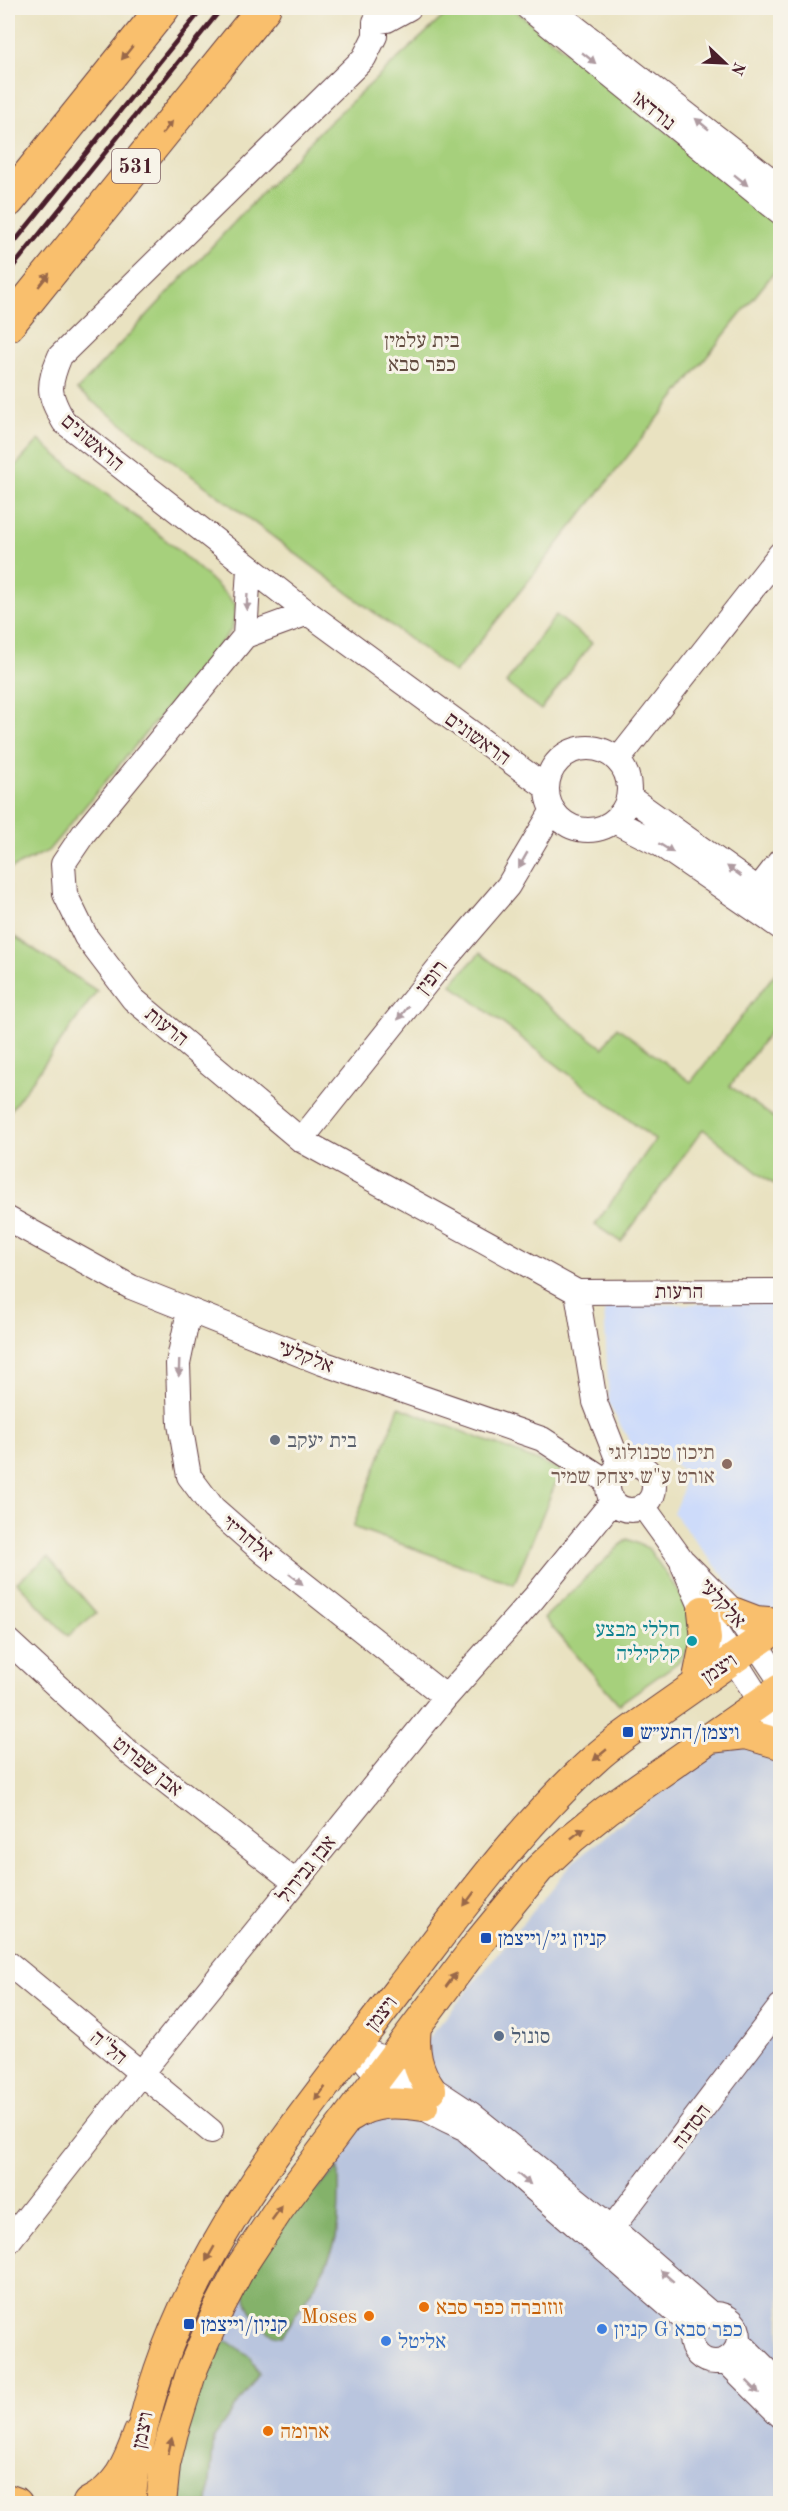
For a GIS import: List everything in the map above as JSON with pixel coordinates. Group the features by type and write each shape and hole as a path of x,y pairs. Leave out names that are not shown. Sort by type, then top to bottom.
{"highway":[{"path":"10,197 163,8"},
{"name":"531","path":"8,325 264,8"},
{"path":"89,2504 105,2495 121,2479 140,2434"},
{"path":"8,2500 16,2504"}],"main road":[{"path":"698,1683 706,1639 703,1611"},
{"path":"735,1612 756,1621 780,1624"},
{"name":"ויצמן","path":"130,2504 140,2434 172,2330 208,2257 262,2173 355,2047 487,1875 542,1810 599,1755 780,1624"},
{"name":"ויצמן","path":"161,2504 165,2465 173,2432 192,2370 223,2300 259,2238 499,1916 555,1852 607,1810 771,1696"},
{"path":"710,1738 746,1734 780,1744"},
{"path":"351,2116 361,2109 383,2103 432,2105 417,2064 416,2027"}],"street":[{"path":"368,15 387,20 409,8"},
{"name":"נורדאו","path":"528,8 780,212"},
{"name":"נורדאו","path":"554,9 780,187"},
{"name":"הראשונים","path":"368,15 375,36 364,58 60,356 52,374 50,398 64,423 550,799"},
{"path":"618,760 780,554"},
{"path":"249,568 245,636 308,613"},
{"name":"הרעות","path":"245,636 84,833 63,864 65,894 86,937 133,999 301,1140 577,1292 780,1291"},
{"path":"580,748 594,748 607,752 618,760 626,771 629,797 624,810 614,821 602,828 588,830 574,828 562,820 550,799 550,775 556,763 567,754 580,748"},
{"path":"629,797 759,888 780,906"},
{"name":"רופין","path":"301,1140 448,956 508,886 550,799"},
{"path":"614,821 671,851 780,927"},
{"path":"759,888 780,861"},
{"name":"אלקלעי","path":"8,1219 131,1287 322,1363 542,1439 613,1483"},
{"path":"577,1292 595,1402 613,1483 619,1507 629,1510 643,1506 653,1493 654,1485 650,1474 639,1465 631,1463 613,1483"},
{"name":"אלחריזי","path":"189,1311 178,1364 180,1424 189,1476 213,1508 262,1551 446,1697"},
{"name":"אבן גבירול","path":"8,2242 141,2073 446,1697 534,1598 613,1483"},
{"name":"אלקלעי","path":"643,1506 682,1560 735,1612 744,1651"},
{"name":"אלקלעי","path":"682,1560 691,1587 703,1611 744,1651 780,1680"},
{"name":"אבן שפרוט","path":"8,1641 131,1754 295,1882"},
{"path":"744,1651 771,1696 780,1732"},
{"name":"הל\"ה","path":"8,1963 211,2131"},
{"name":"הסדנה","path":"606,2236 780,2007"},
{"path":"355,2047 606,2236"},
{"path":"432,2105 471,2114 702,2320"},
{"path":"432,2105 471,2114"},
{"path":"718,2314 732,2321 739,2335 732,2351 710,2362 697,2354 691,2341 702,2320 718,2314"},
{"path":"732,2351 780,2383"},
{"path":"732,2351 780,2415"}],"shaded area":[{"name":"תיכון טכנולוגי אורט ע\"ש יצחק שמיר","path":"780,1303 780,1605 759,1620 673,1513 682,1492 683,1471 666,1457 633,1448 609,1404 604,1305"},
{"path":"780,1705 780,2503 180,2504 228,2309 286,2212 572,1863 736,1731"}],"green space":[{"name":"בית עלמין כפר סבא","path":"485,8 512,8 780,222 780,265 455,673 77,390 322,129 445,15"},
{"path":"39,440 171,544 236,605 232,629 48,851 8,870 8,474"},
{"path":"556,615 592,643 541,710 506,683"},
{"path":"8,932 97,991 11,1110 8,1108"},
{"path":"480,953 603,1048 617,1027 691,1082 780,967 780,1018 730,1086 780,1122 780,1187 767,1180 703,1129 621,1242 595,1225 655,1140 451,984"},
{"path":"399,1407 561,1470 514,1584 353,1527"},
{"path":"627,1539 648,1548 692,1611 694,1634 688,1650 677,1663 619,1704 544,1618"},
{"path":"48,1557 96,1613 68,1636 17,1582"},
{"path":"339,2168 338,2221 332,2250 313,2288 282,2336 276,2335 265,2329 253,2313 246,2300 244,2282 289,2214"},
{"path":"227,2341 251,2357 259,2374 214,2437 208,2503 173,2504 174,2475 209,2344"}],"railway":[{"path":"8,250 203,8"},
{"path":"8,273 222,8"}],"place":[{"name":"בית יעקב","path":"275,1440"},
{"name":"תיכון טכנולוגי אורט ע\"ש יצחק שמיר","path":"727,1464"},
{"name":"חללי מבצע קלקיליה","path":"692,1641"},
{"name":"ויצמן/התע״ש","path":"628,1732"},
{"name":"קניון ג׳י/וייצמן","path":"486,1938"},
{"name":"סונול","path":"499,2036"},
{"name":"זוזוברה כפר סבא","path":"424,2307"},
{"name":"Moses","path":"369,2316"},
{"name":"קניון/וייצמן","path":"189,2324"},
{"name":"קניון G כפר סבא","path":"602,2329"},
{"name":"אליטל","path":"386,2341"},
{"name":"ארומה","path":"268,2431"}]}
